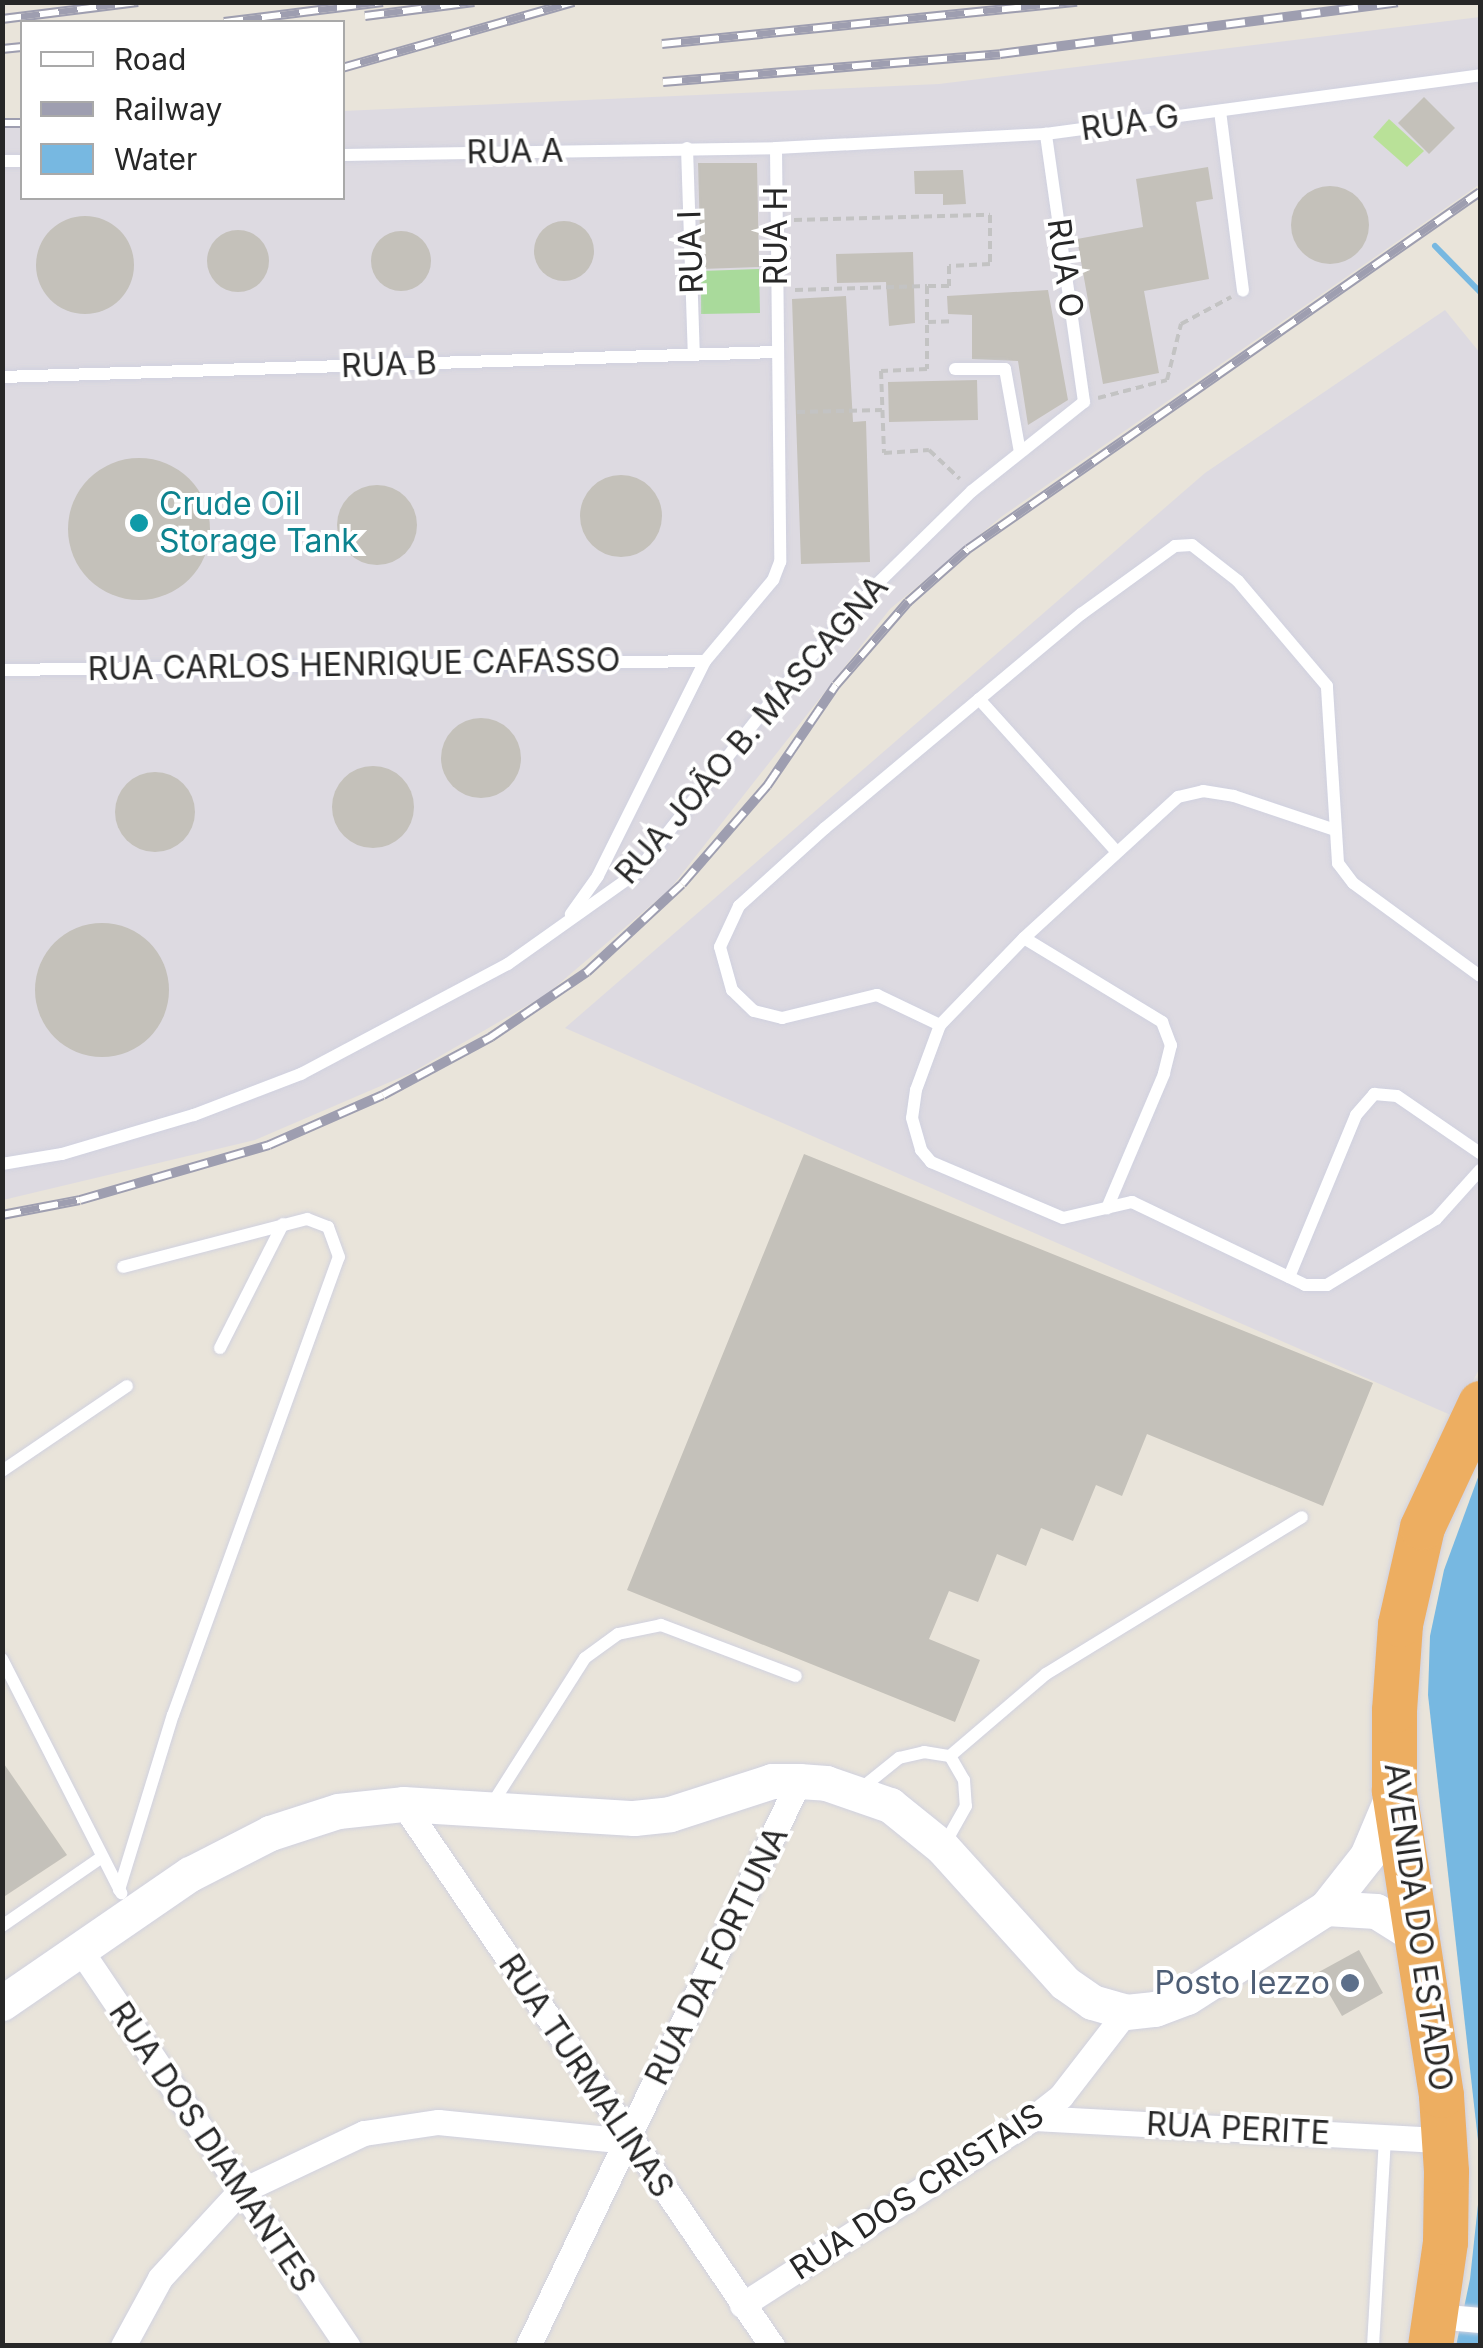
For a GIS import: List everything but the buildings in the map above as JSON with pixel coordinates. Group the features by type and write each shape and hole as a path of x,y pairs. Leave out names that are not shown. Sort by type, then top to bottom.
{"highway":[{"name":"AVENIDA DO ESTADO","path":"1452,2325 1444,2140 1394,1790 1400,1624 1422,1527 1480,1403"}],"main road":[{"path":"2,2003 78,1948 125,1902 270,1834 338,1811 403,1804 634,1818 670,1814 772,1781 799,1781 857,1792 890,1806 942,1847 1065,1984 1092,2002 1126,2012 1187,1997 1326,1908 1367,1856 1394,1790"},
{"path":"1326,1908 1376,1910 1416,1936"}],"street":[{"name":"RUA DA FORTUNA","path":"528,2346 799,1781"},
{"name":"RUA TURMALINAS","path":"403,1804 628,2141 772,2346"},
{"name":"RUA DOS DIAMANTES","path":"78,1948 239,2192 347,2346"},
{"name":"RUA DOS CRISTAIS","path":"742,2305 1033,2118 1061,2096 1126,2012"},
{"name":"RUA PERITE","path":"1033,2118 1444,2140"},
{"path":"124,2346 160,2278 239,2192 364,2132 438,2122 628,2141"}],"lane":[{"name":"RUA G","path":"776,148 1046,134 1480,75"},
{"path":"1220,110 1244,290"},
{"name":"RUA O","path":"1046,134 1084,402"},
{"name":"RUA H","path":"566,920 598,876 705,661 773,580 780,562 776,148 687,148"},
{"name":"RUA A","path":"345,155 687,148"},
{"name":"RUA I","path":"687,148 694,355"},
{"name":"RUA B","path":"2,377 776,352"},
{"path":"955,369 1005,370 1020,452"},
{"name":"RUA JOÃO B. MASCAGNA","path":"2,1164 156,1126 302,1074 508,964 636,873 776,695 972,491 1084,402"},
{"path":"940,1025 877,995 782,1018 754,1011 732,990 720,948 739,906 979,698 1157,557 1192,545 1238,582 1327,686 1332,829 1338,863 1353,883 1480,974"},
{"name":"RUA CARLOS HENRIQUE CAFASSO","path":"2,670 705,661"},
{"path":"979,698 1115,850"},
{"path":"1332,829 1202,791 1178,797 1115,850 940,1025 912,1118 931,1162 1062,1218 1107,1208 1144,1206 1312,1286 1342,1277 1436,1219 1480,1170"},
{"path":"1024,938 1152,1013 1168,1034 1164,1074 1107,1208"},
{"path":"1289,1278 1356,1115 1374,1094 1397,1096 1480,1153"},
{"path":"122,1267 307,1218 328,1227 339,1257 173,1716 125,1902"},
{"path":"220,1348 282,1224"},
{"path":"2,1471 127,1386"},
{"path":"857,1792 899,1758 950,1756 1046,1674 1302,1517"},
{"path":"488,1811 586,1658 618,1634 661,1625 796,1676"},
{"path":"2,1659 125,1902"},
{"path":"942,1847 966,1806 964,1780 950,1756"},
{"path":"2,1926 102,1858"},
{"path":"1373,2346 1385,2137"}],"path":[{"path":"775,220 990,214 990,264 949,266 949,286 775,290"},
{"path":"927,286 927,369 881,371 884,453 930,450 972,491"},
{"path":"1084,402 1167,380 1181,324 1244,290"},
{"path":"927,322 954,321"},
{"path":"777,412 882,410"}],"shaded area":[{"path":"1480,17 1480,184 1001,517 890,609 670,889 547,994 411,1073 255,1140 3,1200 2,126 20,125 20,200 345,200 345,111 939,84"},
{"path":"1445,310 1480,353 1480,1368 1453,1416 565,1028 1205,473"}],"green space":[{"path":"1389,119 1424,151 1407,167 1373,137"},
{"path":"759,269 760,313 701,314 701,271"}],"water":[{"path":"1480,1472 1480,2158 1428,1695 1430,1636 1444,1570"},
{"path":"1480,2186 1480,2345 1456,2346 1470,2279"}],"waterway":[{"path":"1435,246 1480,292"}],"railway":[{"path":"2,19 138,2"},
{"path":"240,20 383,2"},
{"path":"365,16 474,2"},
{"path":"345,67 574,2"},
{"path":"662,44 1077,2"},
{"path":"663,82 1000,54 1398,2"},
{"path":"2,49 20,47"},
{"path":"2,123 20,123"},
{"path":"2,1215 80,1200 269,1145 383,1095 491,1037 587,972 682,884 767,786 836,685 908,602 968,549 1480,192"}],"place":[{"name":"Crude Oil Storage Tank","path":"139,523"},
{"name":"Posto Iezzo","path":"1350,1983"}]}
